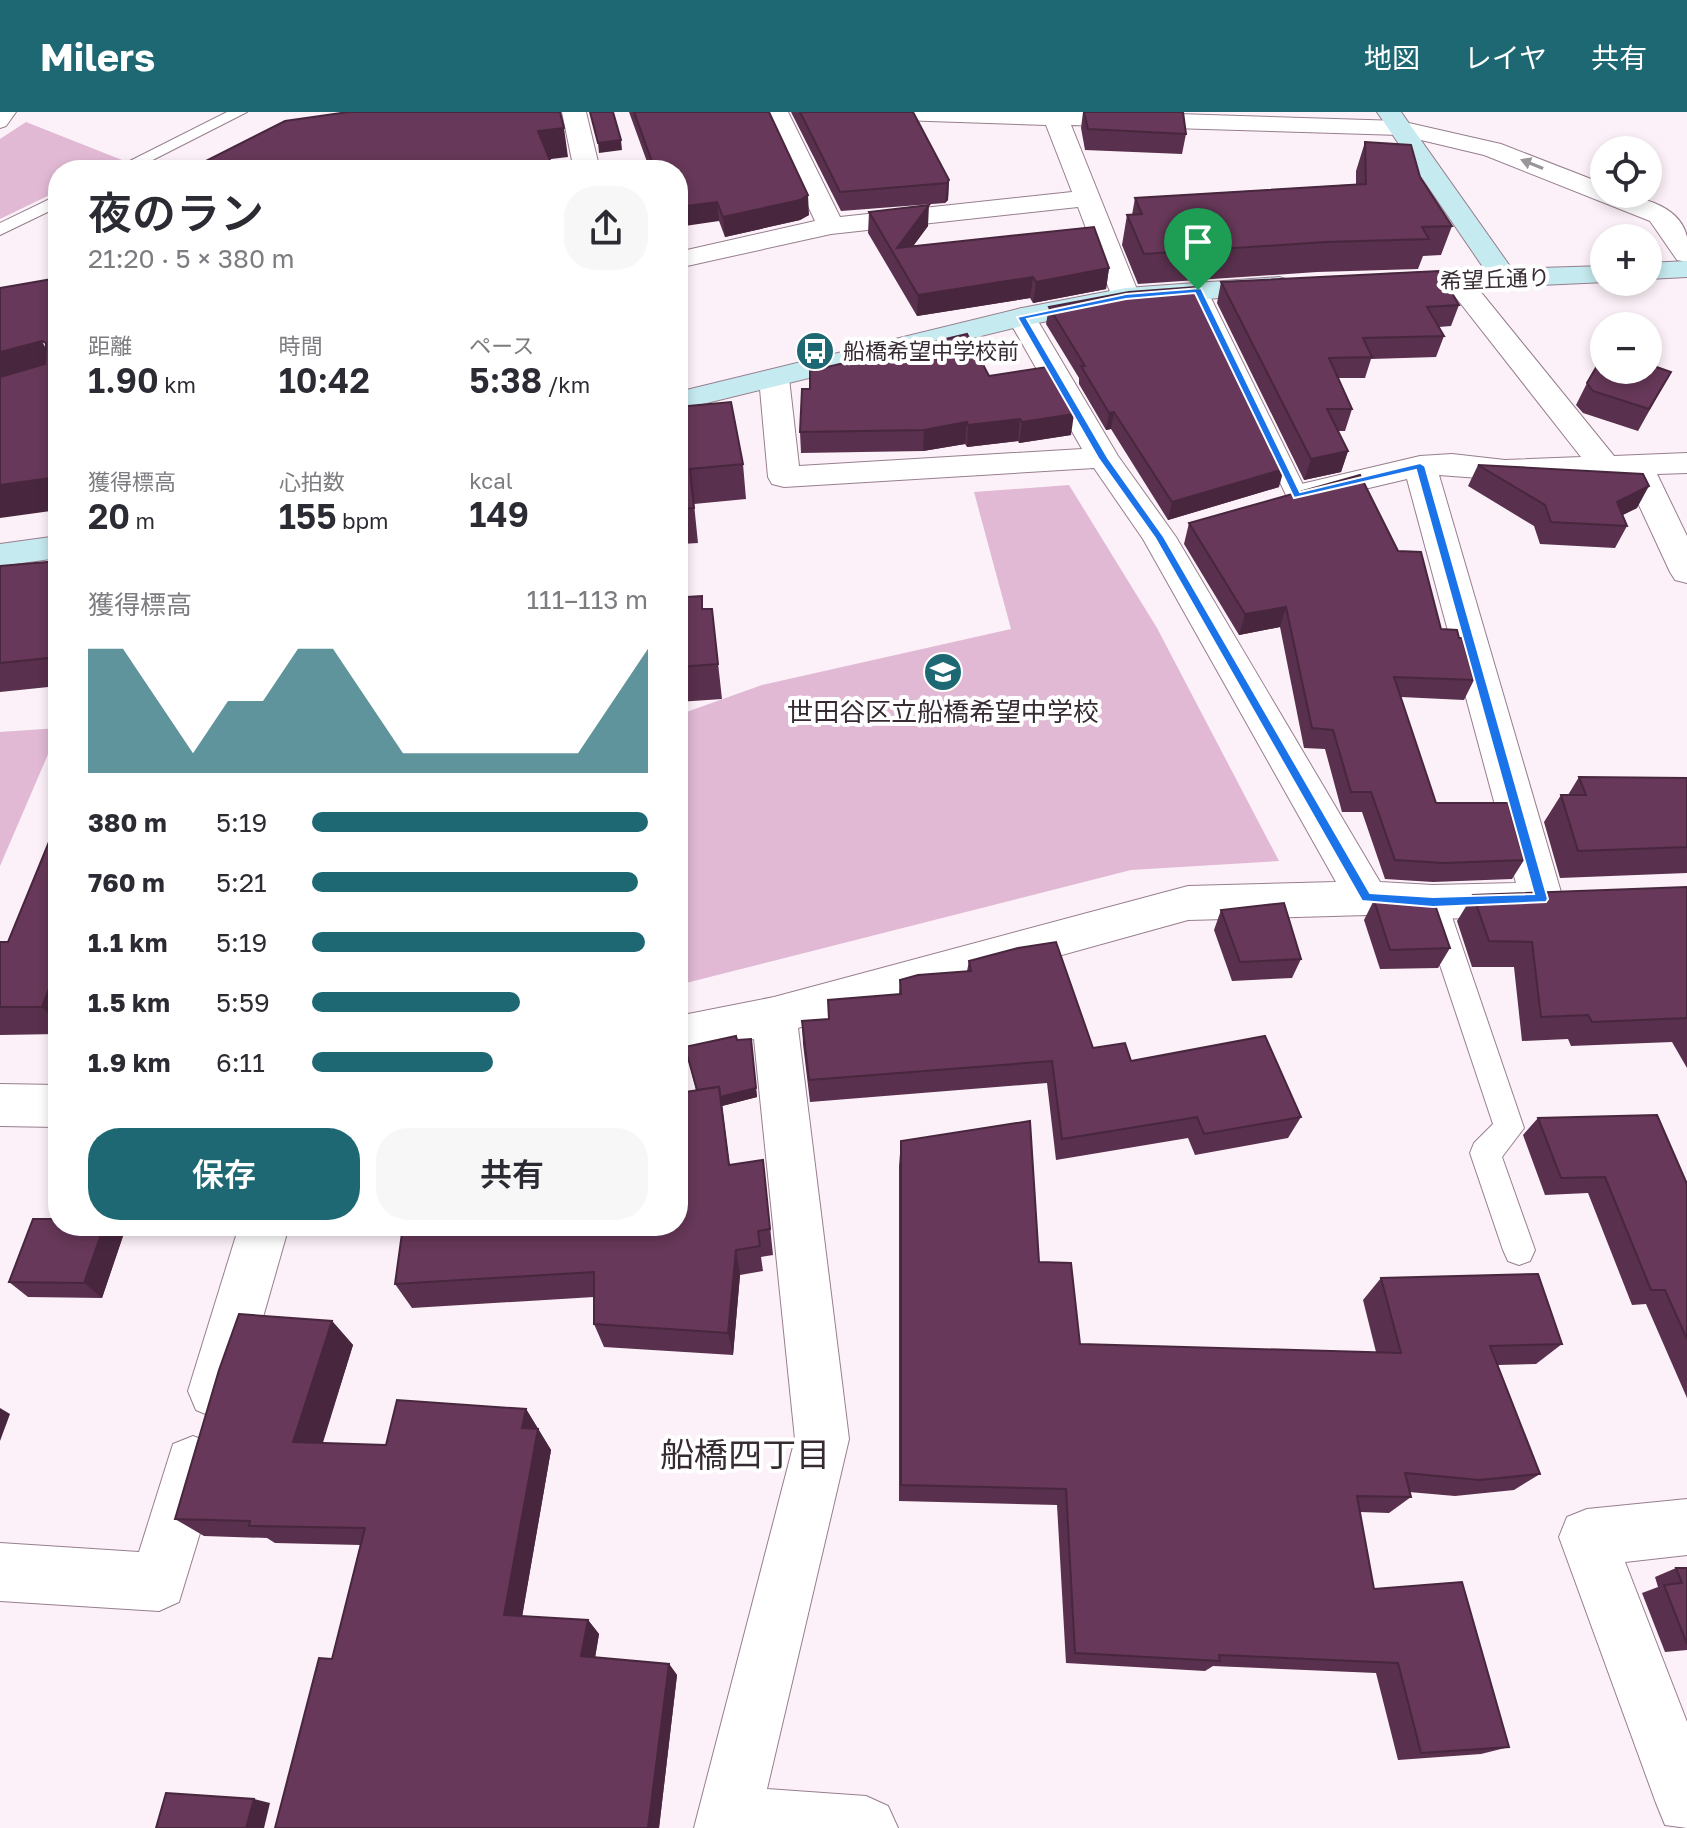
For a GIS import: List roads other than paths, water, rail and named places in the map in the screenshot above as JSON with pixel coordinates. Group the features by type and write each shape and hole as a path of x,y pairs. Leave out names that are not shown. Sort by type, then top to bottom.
{"street":[{"path":"574,112 583,160"},
{"path":"776,112 831,226"},
{"path":"870,112 1056,118 1394,120 1492,149 1590,188"},
{"path":"1056,118 1126,297"},
{"path":"1394,120 1505,279"},
{"path":"688,258 831,226 1089,198"},
{"path":"1641,208 1659,215 1687,254"},
{"path":"1662,270 1687,269"},
{"name":"希望丘通り","path":"1364,283 1590,275"},
{"path":"1457,281 1620,465 1687,572"},
{"path":"688,399 1022,317 1126,297 1302,285"},
{"path":"1022,317 1103,458 1172,533 1367,898"},
{"path":"774,378 784,477 1103,458"},
{"path":"1282,500 1420,466 1452,464 1505,470 1687,463"},
{"path":"1420,466 1542,899"},
{"path":"0,555 48,548"},
{"path":"688,1033 774,1016 1188,903 1367,898 1433,902 1585,897"},
{"path":"774,1016 822,1439 726,1823 866,1828"},
{"path":"0,1105 48,1106"},
{"path":"0,1572 159,1582 261,1236"},
{"path":"1687,1527 1587,1537 1687,1803"}],"lane":[{"path":"0,123 8,112"},
{"path":"141,160 239,112"},
{"path":"0,230 48,205"},
{"path":"1198,290 1282,500"},
{"path":"1433,902 1509,1128 1485,1153 1519,1250"}],"place":[{"name":"船橋希望中学校前","path":"815,351"},
{"name":"世田谷区立船橋希望中学校","path":"943,672"}],"district":[{"name":"船橋四丁目","path":"745,1455"}]}
